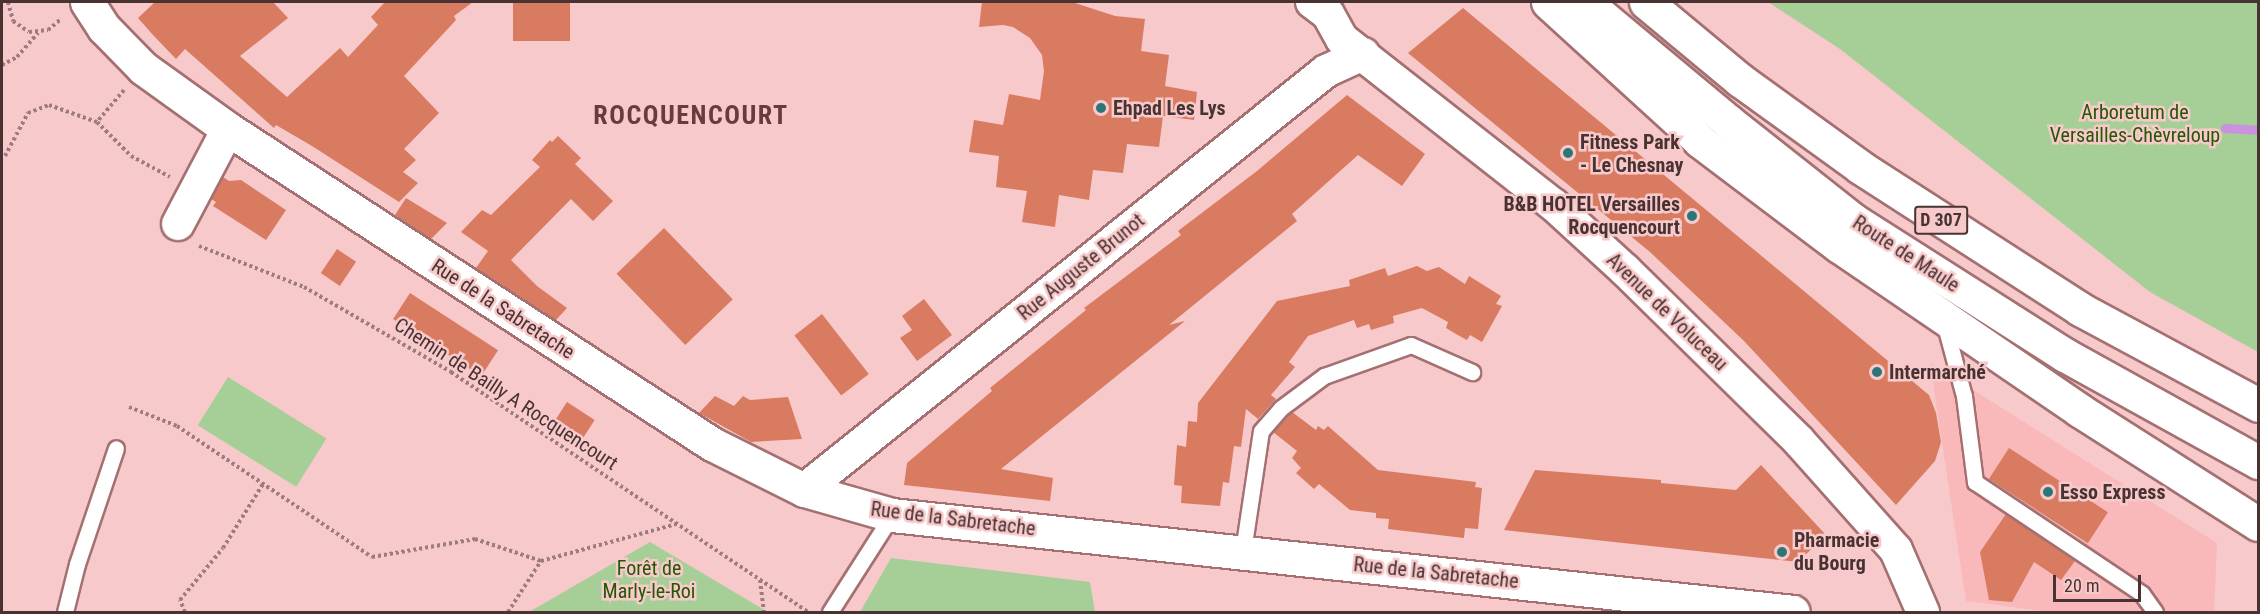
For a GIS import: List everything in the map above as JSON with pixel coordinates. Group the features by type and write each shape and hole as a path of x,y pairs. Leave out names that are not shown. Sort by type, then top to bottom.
{"main road":[{"path":"1548,2 1700,141 1839,246 2107,428 2259,524"},
{"name":"Route de Maule","path":"1585,2 1729,122 1853,220 2065,356 2259,462"},
{"name":"D 307","path":"1646,2 1740,80 1860,167 2080,309 2259,405"},
{"name":"Rue de la Sabretache","path":"73,15 104,28 143,68 228,129 712,444 804,490 892,515 1793,612"}],"street":[{"name":"Avenue de Voluceau","path":"1312,2 1328,14 1342,39 1554,205 1625,270 1798,440 1896,550 1923,612"},
{"name":"Rue Auguste Brunot","path":"804,490 1326,71 1363,54"},
{"path":"178,224 228,129"}],"lane":[{"path":"1943,278 1943,317 1964,396 1975,482 2142,594 2156,612"},
{"path":"1243,551 1261,431 1281,408 1324,376 1411,345 1472,372"},
{"path":"65,612 77,564 116,448"},
{"path":"830,612 892,515"}],"path":[{"path":"8,2 13,21 20,28 38,33"},
{"path":"2,65 17,57 38,33 48,30"},
{"path":"97,122 127,87"},
{"path":"5,156 28,113 49,105 97,122 131,156 194,191"},
{"name":"Chemin de Bailly A Rocquencourt","path":"178,224 194,244 304,287 451,372 808,612"},
{"path":"129,407 177,426 372,557 475,539 541,561 677,523"},
{"path":"185,612 180,600 224,548 263,484"},
{"path":"508,612 541,561"},
{"path":"760,580 764,612"}],"shaded area":[{"path":"1930,363 2217,543 2214,612 2052,612 1966,601"}],"green space":[{"name":"Arboretum de Versailles-Chèvreloup","path":"1768,2 2258,2 2258,352 2150,292 1840,49"},
{"path":"228,377 326,438 296,487 198,425"},
{"name":"Forêt de Marly-le-Roi","path":"650,542 768,612 529,612"},
{"path":"891,558 1090,582 1095,612 860,612"}],"building":[{"path":"155,2 273,2 288,18 240,56 287,97 340,48 348,57 378,25 371,17 385,2 473,2 454,16 456,20 404,76 439,113 404,149 416,160 403,172 418,183 399,202 312,146 276,125 274,128 185,49 176,59 153,35 138,18"},
{"path":"513,2 570,2 570,41 513,41"},
{"name":"Ehpad Les Lys","path":"982,2 1072,2 1115,16 1145,19 1141,51 1169,55 1165,86 1197,92 1194,120 1163,116 1159,147 1127,144 1123,173 1093,170 1089,200 1059,195 1055,227 1022,222 1027,191 996,187 999,156 969,152 974,120 1003,125 1009,94 1040,100 1044,71 1042,55 1030,38 1013,27 1003,25 979,27"},
{"path":"1463,8 1929,395 1936,413 1941,442 1935,461 1896,505 1744,341 1650,252 1408,53"},
{"path":"1347,95 1425,154 1402,186 1358,155 1292,214 1297,221 1169,325 1185,321 1001,469 1053,478 1050,501 904,485 907,463 992,391 990,388 1086,310 1084,308 1181,235 1178,231 1257,171"},
{"path":"558,136 581,158 575,164 613,201 593,221 571,199 511,260 537,286 567,308 556,320 476,268 488,251 461,232 482,210 491,215 540,167 532,160 550,140 552,142"},
{"path":"223,177 229,181 241,180 286,210 266,240 213,206 216,202 211,199"},
{"path":"406,198 447,223 431,239 395,215"},
{"path":"664,228 733,299 685,345 617,274"},
{"path":"337,249 356,262 340,286 321,273"},
{"path":"1417,266 1427,271 1439,267 1465,284 1469,276 1501,296 1496,304 1502,306 1482,342 1470,335 1467,340 1456,334 1446,328 1448,322 1422,308 1393,316 1394,323 1371,330 1369,324 1357,328 1354,320 1308,336 1289,362 1295,367 1271,395 1276,399 1258,419 1246,409 1241,447 1234,446 1229,483 1223,482 1220,506 1181,503 1182,486 1174,485 1177,445 1186,447 1188,421 1197,422 1198,403 1277,301 1350,286 1349,280 1385,268 1388,276"},
{"path":"410,293 498,350 481,376 393,319"},
{"path":"924,299 952,335 917,361 900,338 912,330 902,316"},
{"path":"822,314 869,374 841,395 794,336"},
{"path":"715,396 734,406 743,396 750,400 788,397 802,439 751,442 699,413"},
{"path":"567,402 595,420 582,439 554,421"},
{"path":"1292,412 1316,430 1318,426 1324,430 1328,426 1378,470 1476,482 1475,487 1482,488 1478,529 1465,528 1464,538 1388,529 1389,519 1376,518 1376,513 1350,510 1319,484 1314,489 1296,473 1301,468 1292,458 1297,451 1273,432"},
{"path":"2009,448 2108,512 2088,543 1989,479"},
{"path":"1761,465 1826,535 1798,562 1504,530 1535,470 1661,480 1661,483 1736,490"},
{"path":"2006,514 2075,561 2061,580 2034,562 2012,602 1989,600 1980,552"}],"waterway":[{"path":"2225,128 2258,130"}],"place":[{"name":"Ehpad Les Lys","path":"1101,108"},
{"name":"Fitness Park - Le Chesnay","path":"1568,153"},
{"name":"B&B HOTEL Versailles Rocquencourt","path":"1692,216"},
{"name":"Intermarché","path":"1877,372"},
{"name":"Esso Express","path":"2048,492"},
{"name":"Pharmacie du Bourg","path":"1782,552"}],"district":[{"name":"ROCQUENCOURT","path":"691,116"}]}
